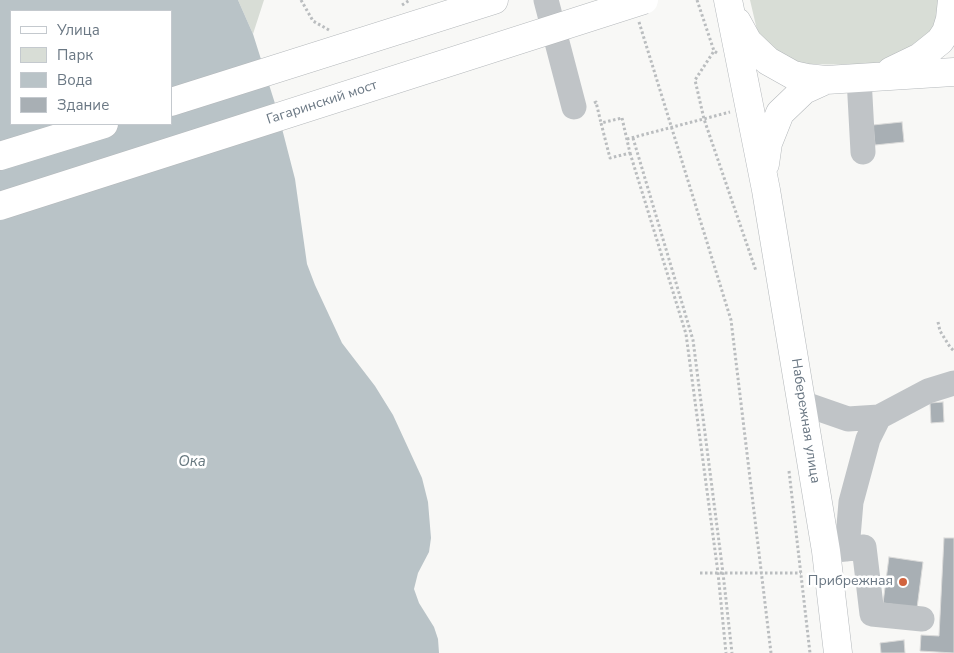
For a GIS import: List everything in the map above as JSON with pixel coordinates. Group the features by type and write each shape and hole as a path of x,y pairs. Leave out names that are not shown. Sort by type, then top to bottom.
{"main road":[{"path":"172,102 494,0"},
{"path":"728,0 739,28 757,52 768,61 793,75 826,80 954,72"},
{"path":"728,0 766,190"},
{"path":"863,78 904,66 932,50 946,32 950,19 952,0"},
{"name":"Гагаринский мост","path":"0,206 641,9"},
{"path":"766,190 765,164 768,143 780,113 804,90 826,80"},
{"path":"0,156 101,125"},
{"name":"Набережная улица","path":"766,190 802,404 836,550 838,653"}],"street":[{"path":"546,0 585,105"},
{"path":"863,78 863,152"},
{"path":"802,404 848,419 879,417 928,391 954,383"},
{"path":"879,417 868,438 836,550 864,547 872,614 922,619"}],"path":[{"path":"301,0 313,21 330,30"},
{"path":"395,10 410,0"},
{"path":"697,0 714,51 720,54"},
{"path":"641,9 671,128 731,320 771,653"},
{"path":"714,51 695,80 704,119 757,273"},
{"path":"585,105 602,123 610,158 630,153"},
{"path":"602,123 622,118 630,153 686,334 718,573 726,653"},
{"path":"627,140 704,119"},
{"path":"633,138 693,340 724,574 732,653"},
{"path":"938,322 940,331 950,348 954,350"},
{"path":"788,466 810,653"},
{"path":"700,574 801,573"}],"green space":[{"path":"238,0 264,0 253,34"},
{"path":"750,0 941,0 938,25 928,41 894,61 872,65 803,64 785,59 770,51 757,30"}],"water":[{"name":"Ока","path":"0,0 238,0 253,34 278,113 295,179 307,264 315,285 342,343 375,386 393,415 422,478 428,502 431,538 429,552 418,573 414,589 419,603 434,627 438,639 439,653 0,653"}],"building":[{"path":"902,122 904,142 875,145 873,125"},
{"path":"943,402 944,422 931,423 930,403"},
{"path":"944,538 954,538 954,653 920,651 921,635 939,636"},
{"name":"Прибрежная","path":"889,557 923,562 917,608 883,603"},
{"path":"904,640 905,653 881,653 880,643"}],"place":[{"name":"Прибрежная","path":"903,582"}]}
